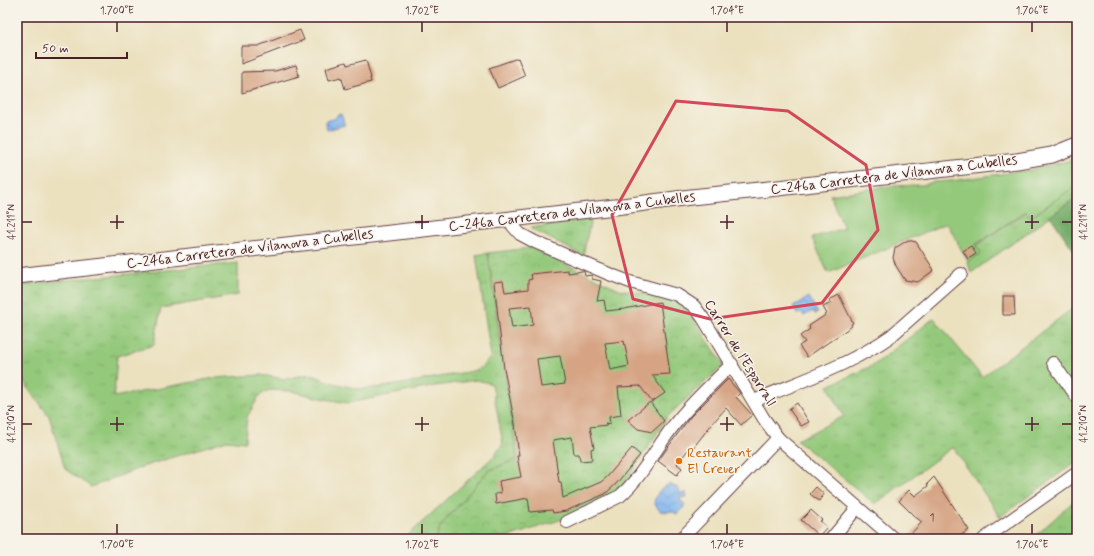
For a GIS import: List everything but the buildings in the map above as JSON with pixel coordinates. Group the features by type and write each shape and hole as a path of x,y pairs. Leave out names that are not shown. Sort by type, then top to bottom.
{"main road":[{"name":"C-246a Carretera de Vilanova a Cubelles","path":"17,276 691,197 769,190 1017,161 1052,155 1077,145"}],"street":[{"name":"Carrer de l'Esparrall","path":"511,219 513,226 520,234 535,242 630,282 677,294 694,306 778,438 894,539"},
{"path":"754,401 853,359 879,345 961,274"},
{"path":"1053,363 1077,397"},
{"path":"567,522 620,496 627,490 641,474 677,420 732,364"},
{"path":"681,539 778,438"},
{"path":"984,539 1077,473"},
{"path":"830,539 857,508"}],"highlighted area":[{"path":"676,101 788,111 866,165 878,230 822,303 710,319 633,299 612,215"}],"green space":[{"path":"1077,156 1077,185 1031,217 1026,211 975,245 981,253 968,262 947,223 828,273 812,238 844,228 830,195 891,186 923,185 933,182 951,181 1029,170 1068,161"},
{"path":"1077,185 1077,197 971,273 968,262 981,253 975,246 1027,211 1031,217"},
{"path":"1077,197 1077,255 1050,216"},
{"path":"591,219 584,251 585,257 530,228"},
{"path":"531,248 619,289 676,299 685,306 724,365 668,416 619,492 569,517 511,536 487,539 436,539 440,527 488,471 517,459 488,253"},
{"path":"488,253 517,459 488,471 440,527 436,539 404,539 494,456 503,444 492,384 477,380 436,386 348,403 291,391 269,390 259,396 247,417 245,442 227,440 142,467 91,487 65,469 49,416 17,373 17,285 238,263 238,295 161,308 154,345 117,356 114,397 214,378 261,375 285,379 309,374 333,383 359,389 384,387 478,370 491,357 476,255"},
{"path":"1077,305 1077,461 1000,517 953,447 875,504 797,440 844,416 828,386 874,365 934,318 982,377"},
{"path":"1077,498 1077,539 1032,539"}],"water":[{"path":"341,114 345,125 327,130 325,121 336,118 337,115"},
{"path":"809,297 818,313 815,314 813,311 804,316 801,313 797,314 793,307"},
{"path":"669,484 678,488 681,494 686,492 687,497 681,498 680,501 685,505 677,514 671,511 660,511 654,503 659,491"}],"place":[{"name":"Restaurant El Creuer","path":"679,461"}]}
